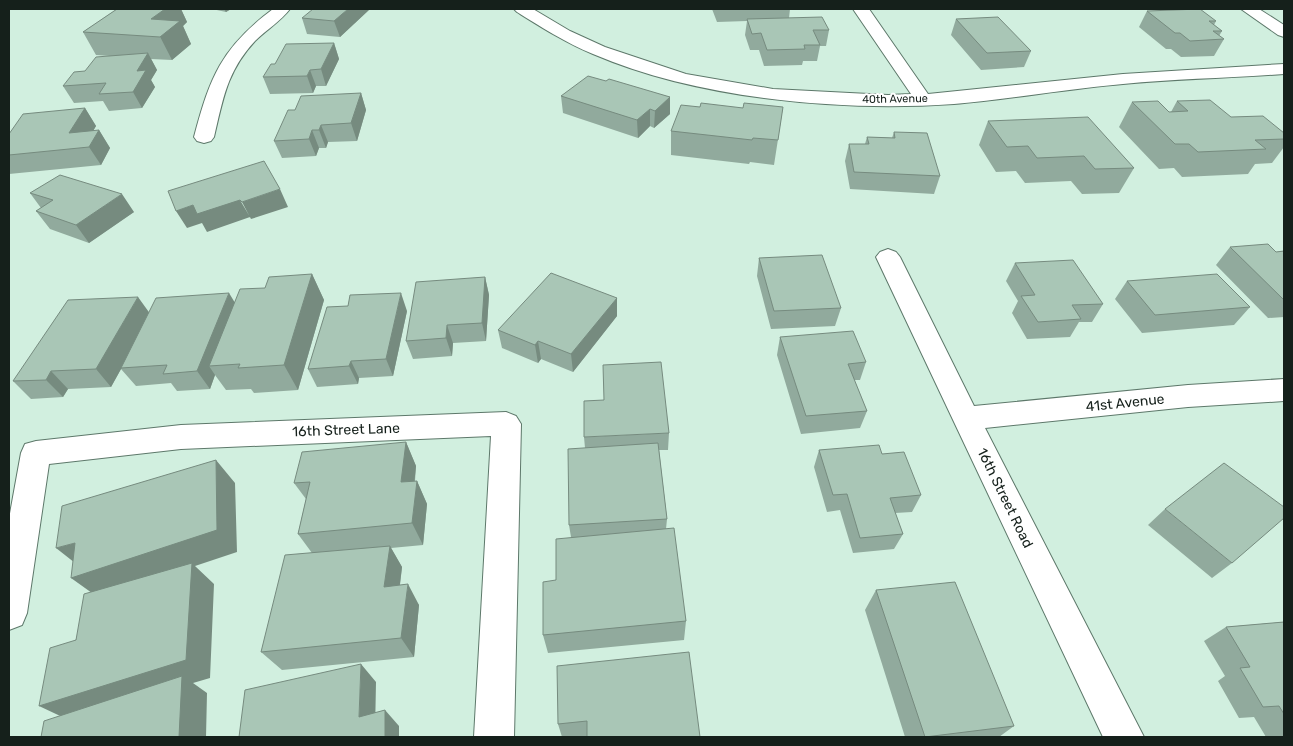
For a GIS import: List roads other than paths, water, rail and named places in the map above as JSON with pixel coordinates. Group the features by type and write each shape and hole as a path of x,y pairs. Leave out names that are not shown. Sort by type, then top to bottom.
{"street":[{"path":"204,137 216,89 226,66 264,22 282,9"},
{"name":"40th Avenue","path":"522,9 564,34 599,51 683,79 773,94 878,100 954,98 1123,79 1284,69"},
{"path":"861,9 923,99"},
{"path":"1249,9 1284,32"},
{"name":"16th Street Road","path":"888,257 1124,737"},
{"name":"41st Avenue","path":"966,418 1188,396 1284,390"},
{"name":"16th Street Lane","path":"9,613 36,453 181,437 506,424 494,737"}]}
